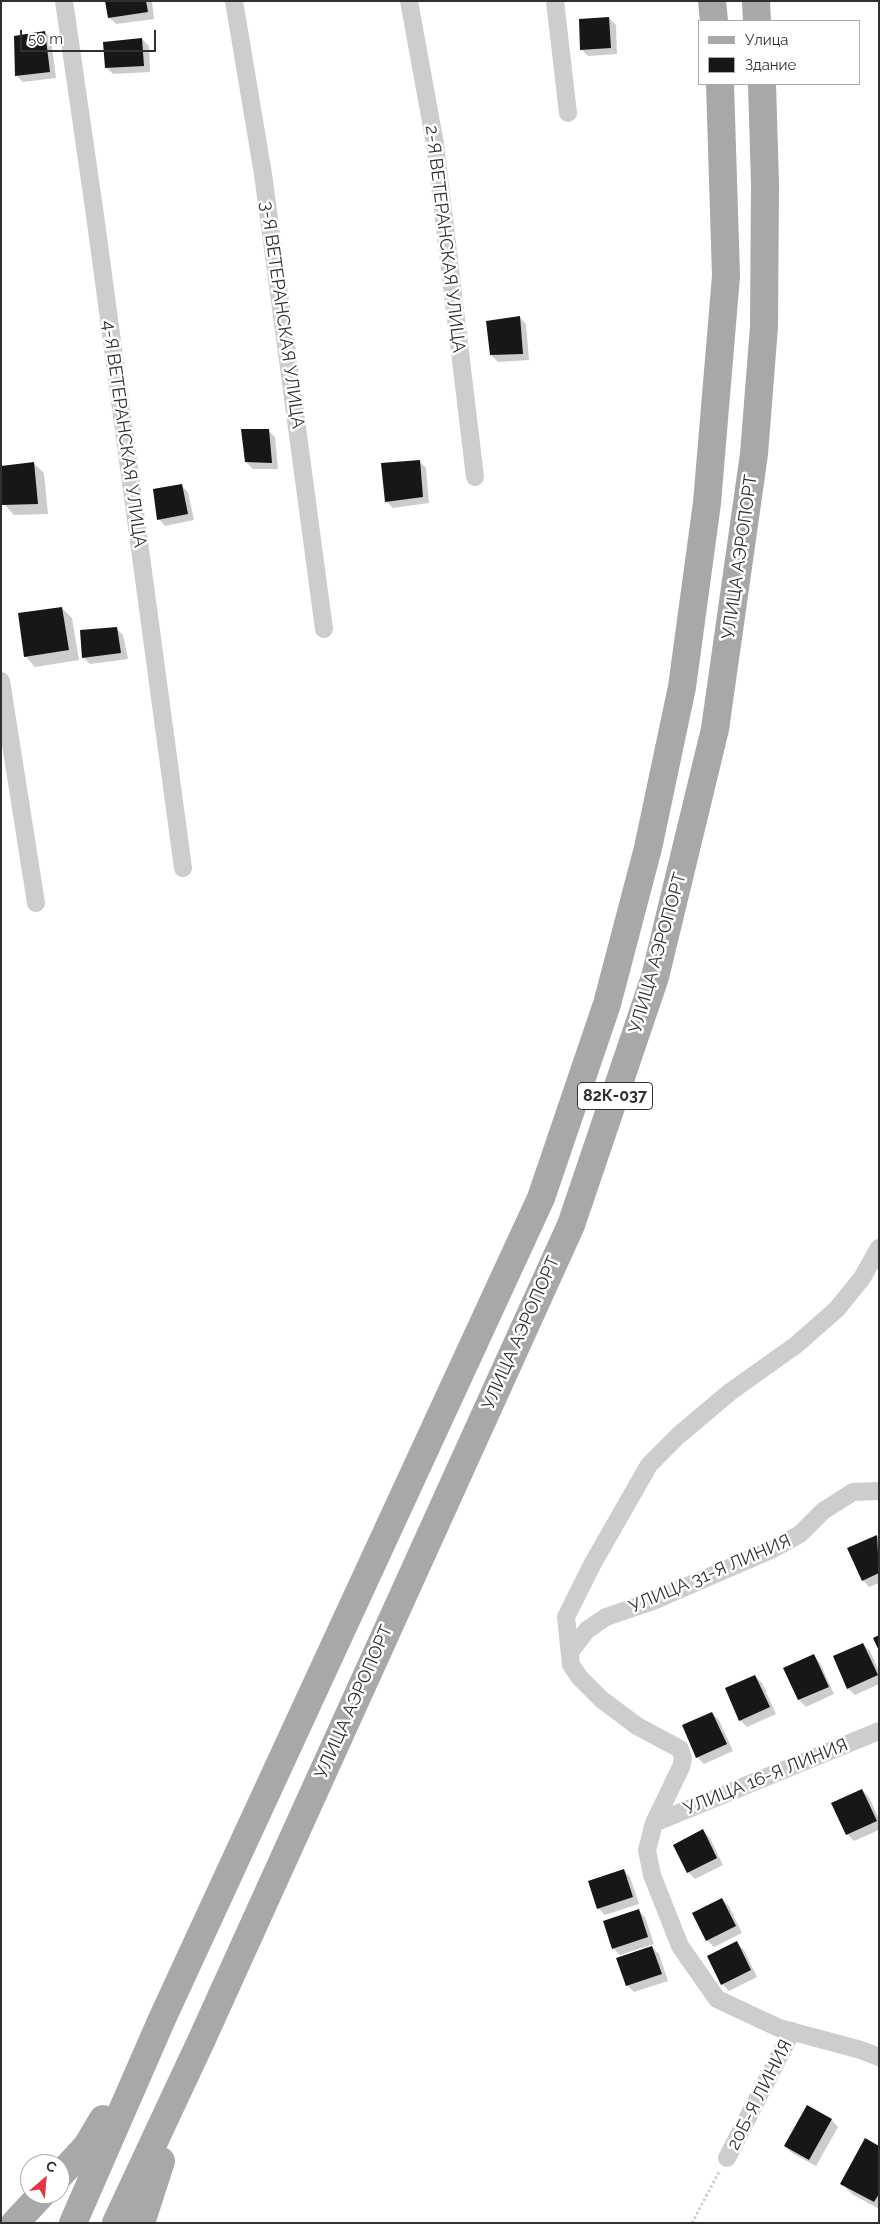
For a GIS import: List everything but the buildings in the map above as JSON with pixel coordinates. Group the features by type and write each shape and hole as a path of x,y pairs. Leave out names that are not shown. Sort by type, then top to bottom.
{"main road":[{"path":"712,1 714,20"},
{"path":"756,1 757,20"},
{"name":"УЛИЦА АЭРОПОРТ","path":"162,2019 541,1198 607,1004 648,848 682,687 707,503 726,276 720,85"},
{"name":"УЛИЦА АЭРОПОРТ","path":"202,2039 571,1225 655,977 715,730 754,454 764,326 765,184 762,85"},
{"path":"70,2164 87,2146 162,2019"},
{"path":"73,2223 162,2019"},
{"path":"116,2223 202,2039"},
{"path":"141,2223 202,2039"},
{"path":"15,2223 33,2204"}],"street":[{"name":"4-Я ВЕТЕРАНСКАЯ УЛИЦА","path":"64,1 97,228 183,868"},
{"name":"3-Я ВЕТЕРАНСКАЯ УЛИЦА","path":"234,1 263,174 324,629"},
{"name":"2-Я ВЕТЕРАНСКАЯ УЛИЦА","path":"409,1 435,144 475,477"},
{"path":"555,1 568,113"},
{"path":"1,681 36,903"},
{"path":"879,1248 862,1278 837,1309 796,1345 730,1392 680,1435 649,1465 593,1563 566,1617 571,1666 580,1678 601,1699 637,1726 680,1749 683,1758 681,1767 654,1823 647,1850 652,1875 680,1946 717,1999 778,2028 861,2050 879,2057"},
{"name":"УЛИЦА 31-Я ЛИНИЯ","path":"570,1652 587,1630 606,1617 653,1601 773,1549 800,1534 823,1511 853,1492 874,1493 879,1491"},
{"name":"УЛИЦА 16-Я ЛИНИЯ","path":"654,1823 879,1731"},
{"name":"20Б-Я ЛИНИЯ","path":"727,2158 792,2031"}],"path":[{"path":"692,2223 727,2158"}]}
